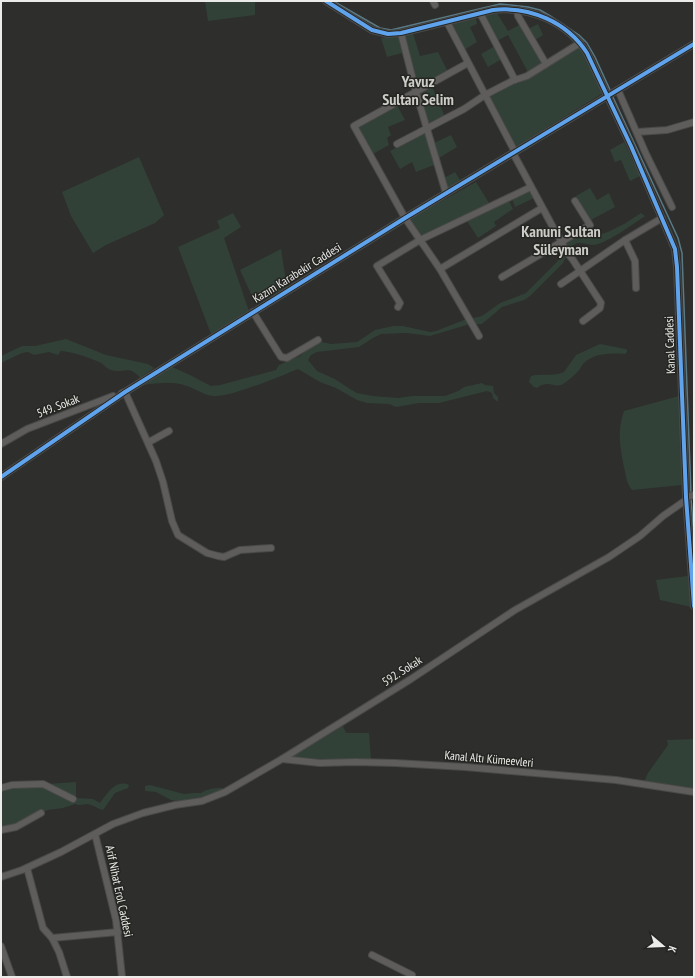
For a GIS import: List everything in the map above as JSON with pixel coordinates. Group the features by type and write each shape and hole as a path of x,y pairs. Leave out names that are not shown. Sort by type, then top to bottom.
{"street":[{"name":"Kanal Caddesi","path":"326,1 372,30 388,34 401,33 501,9 517,10 540,15 551,20 570,33 580,43 591,60 627,137 672,240 676,258 694,606"},
{"path":"517,10 518,16 546,64"},
{"path":"480,13 515,80"},
{"path":"447,22 542,208 562,242 565,250 601,304 600,308 583,322"},
{"path":"401,33 416,92 446,193"},
{"path":"396,144 464,109 485,95 515,80 527,76 580,43"},
{"path":"672,207 617,91 694,44"},
{"path":"468,63 354,126 405,218 440,269 479,336"},
{"name":"Kazım Karabekir Caddesi","path":"1,477 125,392 405,218 617,91"},
{"path":"637,132 667,130 694,122"},
{"path":"398,307 400,303 377,266 420,240 531,187"},
{"path":"502,277 590,225 575,201"},
{"path":"440,269 542,208"},
{"path":"561,284 625,240 662,218"},
{"path":"625,240 634,261 636,288"},
{"path":"253,312 281,357 287,358 318,340"},
{"path":"125,392 149,442 163,482 176,532 181,538 208,553 224,557 240,550 271,548"},
{"name":"549. Sokak","path":"1,444 27,429 125,392"},
{"path":"149,442 169,431"},
{"name":"592. Sokak","path":"1,877 27,868 113,824 143,813 175,805 202,801 225,792 282,759 411,679 514,610 608,557 640,536 663,516 689,497"},
{"name":"Kanal Altı Kümeevleri","path":"282,759 320,763 395,763 465,767 616,780 694,792"},
{"path":"1,788 16,784 43,784 73,799"},
{"path":"1,830 16,827 40,813"},
{"name":"Arif Nihat Erol Caddesi","path":"95,834 118,932 122,977"},
{"path":"27,868 43,928 52,938 59,952 66,977"},
{"path":"52,938 118,932"},
{"path":"1,946 12,977"},
{"path":"372,955 411,976"}],"green space":[{"path":"205,1 255,1 255,15 208,21"},
{"path":"497,13 508,31 519,25 541,63 528,72 508,35 497,41 484,16"},
{"path":"476,19 477,24 470,27 477,42 464,50 450,23"},
{"path":"538,24 543,35 535,40 528,29"},
{"path":"413,33 420,56 438,52 448,72 418,87 404,36"},
{"path":"399,35 402,53 387,57 381,38"},
{"path":"495,46 502,59 488,67 481,54"},
{"path":"578,46 581,47 603,93 514,148 489,95 515,83 517,84 545,69"},
{"path":"432,86 445,117 429,125 419,93"},
{"path":"397,105 405,120 388,127 391,135 387,138 389,145 373,154 357,127"},
{"path":"422,134 425,134 426,136 434,165 416,172 412,162 400,169 390,151"},
{"path":"451,135 457,147 439,158 434,143"},
{"path":"624,142 640,176 630,181 621,160 615,162 610,150"},
{"path":"139,157 164,215 155,223 106,245 93,253 71,216 62,192"},
{"path":"455,172 460,180 448,189 444,178"},
{"path":"476,182 489,203 420,238 409,219"},
{"path":"590,188 597,200 609,193 615,207 591,220 576,196"},
{"path":"526,191 531,191 534,198 515,207 512,199"},
{"path":"509,201 513,209 494,222 496,226 478,238 467,221"},
{"path":"233,213 241,227 224,238 249,311 211,334 178,247 220,228 217,221"},
{"path":"641,213 645,216 619,233 598,244 593,245 577,243 568,250 564,244 576,236 598,235 608,232"},
{"path":"281,249 287,287 256,305 240,270"},
{"path":"564,252 567,254 563,263 530,296 524,300 502,307 482,324 470,324 430,336 407,333 381,334 359,347 317,352 311,355 308,360 317,371 335,379 357,393 398,398 412,396 445,396 464,387 482,383 493,386 494,393 498,397 498,402 493,398 492,393 487,391 439,403 419,403 396,407 389,404 367,403 357,400 336,388 320,382 298,369 255,386 221,396 213,396 176,383 144,385 172,367 211,386 220,385 276,370 279,365 300,356 309,348 322,342 331,344 357,342 375,330 393,326 403,326 430,332 436,331 464,320 482,316 500,303 526,293 556,263"},
{"path":"66,339 106,355 148,364 154,368 140,378 133,371 111,370 92,359 61,351 58,355 49,352 34,355 28,352 22,353 1,363 1,356 22,346 35,346"},
{"path":"600,344 626,349 627,352 625,354 598,355 593,357 583,364 571,378 560,385 545,384 537,388 529,382 531,376 564,372 576,355"},
{"path":"679,396 682,485 632,490 626,479 620,446 620,425 624,411"},
{"path":"688,576 691,607 660,600 656,580"},
{"path":"343,726 346,733 369,733 371,759 312,762 290,758"},
{"path":"694,739 694,790 644,782 648,773 668,745 667,740"},
{"path":"76,782 76,798 93,799 100,803 112,788 120,784 129,785 128,788 115,793 103,810 88,804 75,804 63,808 48,810 26,818 23,823 1,828 1,791 19,786"},
{"path":"150,785 184,794 201,793 214,789 222,789 204,798 176,801 156,792 145,791 145,786"}],"waterway":[{"path":"333,1 380,28 391,30 500,4 540,10 579,35 587,43 611,92"},
{"path":"612,95 678,238 682,253 691,494"},
{"path":"691,498 694,536"}],"cycle path":[{"path":"326,1 372,30 388,34 401,33 493,10 507,9 520,11 546,18 558,25 579,42 587,53 631,146 675,249 677,267 686,497 694,606"},
{"path":"1,477 125,392 405,218 694,44"}],"district":[{"name":"Yavuz Sultan Selim","path":"418,90"},
{"name":"Kanuni Sultan Süleyman","path":"561,240"}]}
